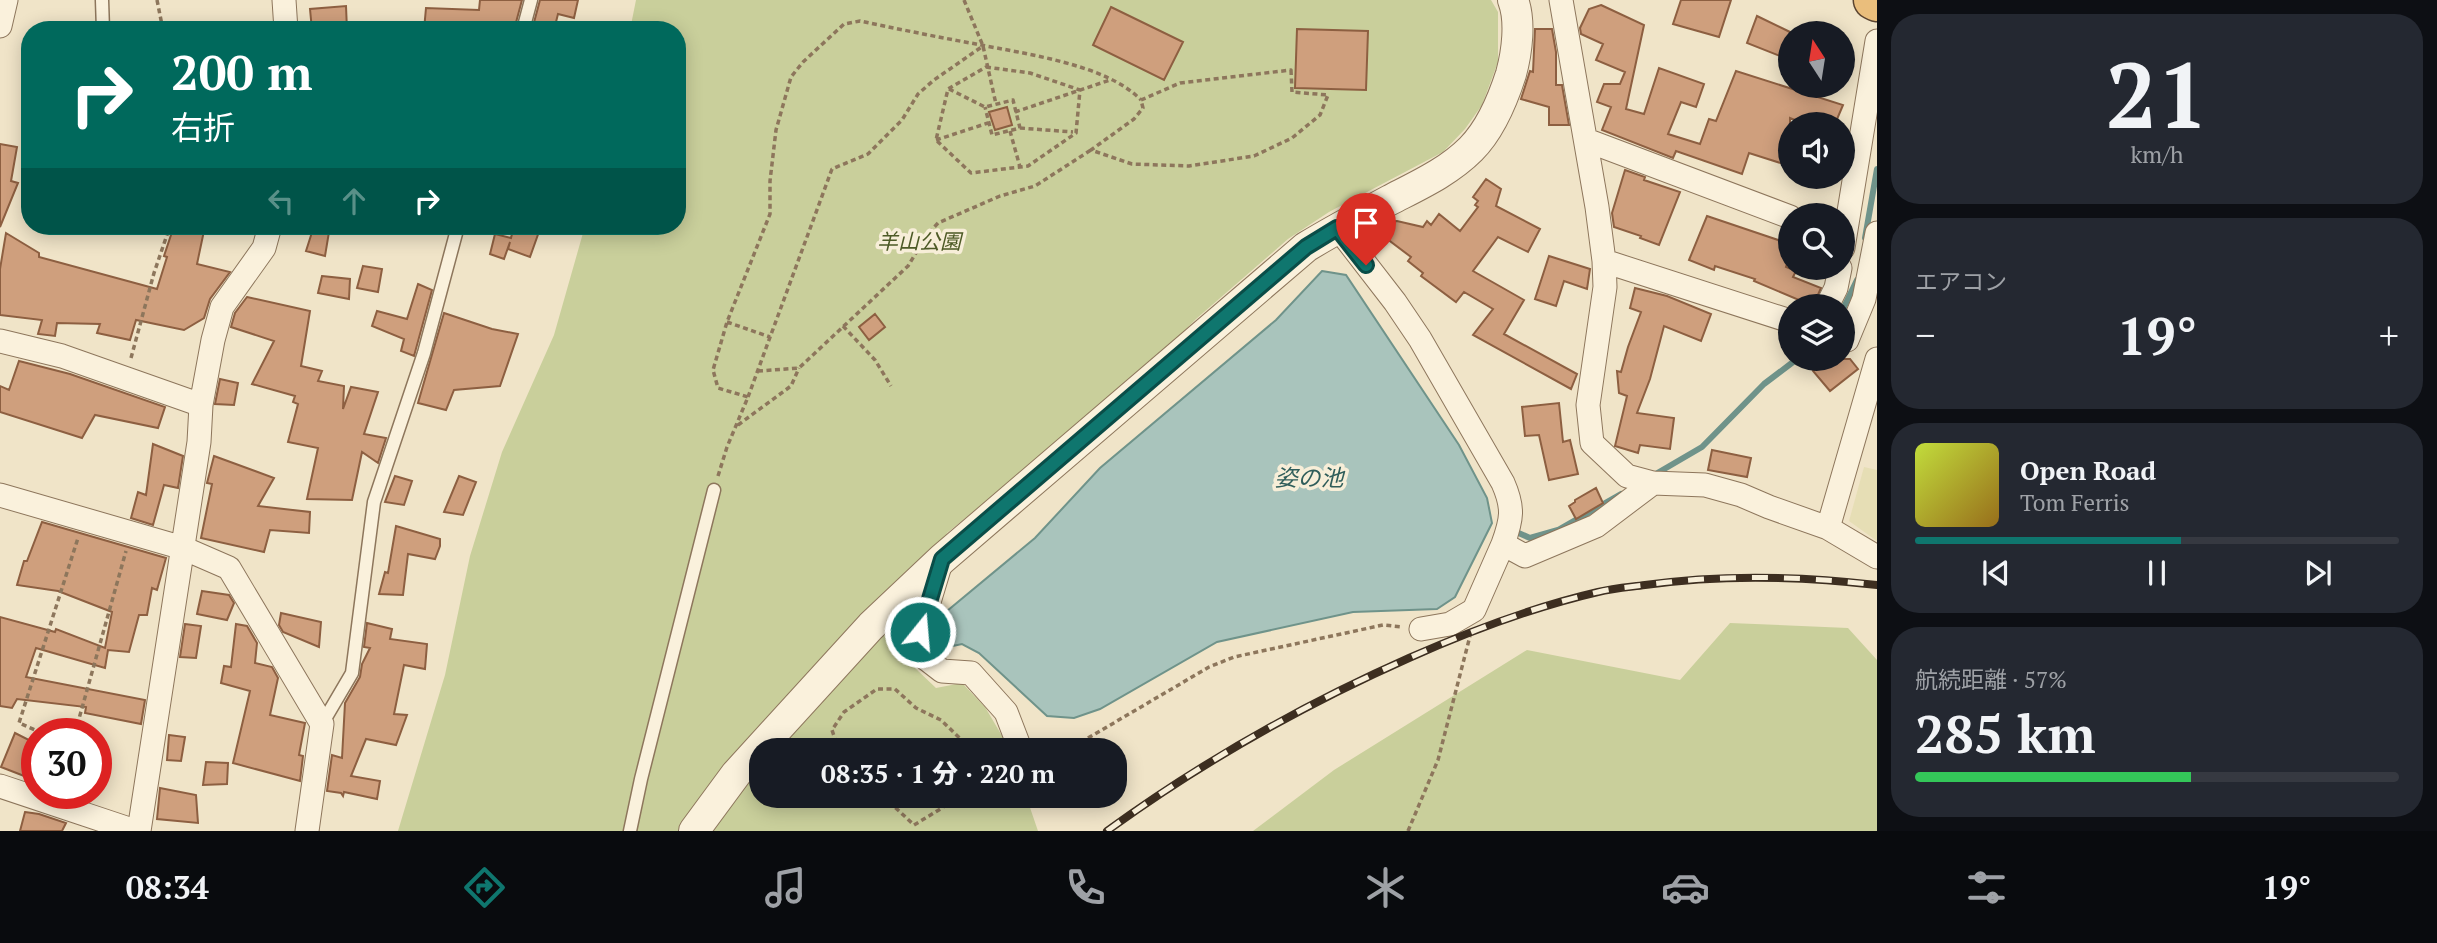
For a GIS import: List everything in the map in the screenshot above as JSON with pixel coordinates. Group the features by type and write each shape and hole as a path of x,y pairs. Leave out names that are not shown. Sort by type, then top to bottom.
{"street":[{"path":"0,1 7,0 0,26"},
{"path":"284,0 285,21"},
{"path":"694,831 736,774 772,734 872,626 942,559 1306,247 1432,178 1459,159 1483,135 1507,86 1516,56 1516,8 1513,0"},
{"path":"1561,0 1604,261 1605,286 1588,405 1592,443 1627,476 1653,482 1705,485 1741,495 1829,528 1877,557"},
{"path":"1849,203 1877,41"},
{"path":"1586,140 1778,212"},
{"path":"1337,228 1395,302 1420,339 1503,483 1511,508 1503,544 1474,610 1450,624 1421,629"},
{"path":"1855,318 1864,299 1877,233"},
{"path":"0,786 137,831 183,548 199,442 201,405 213,340 222,307 264,248 268,235"},
{"path":"1604,261 1778,317"},
{"path":"0,341 62,356 201,405"},
{"path":"1855,342 1877,350"},
{"path":"1829,528 1877,359"},
{"path":"1503,544 1525,556 1573,537 1596,526 1653,482"},
{"path":"0,495 183,548 229,568 322,724 307,831"},
{"path":"942,559 920,632 920,654 942,671 971,673 1006,712 1018,738"}],"lane":[{"path":"102,0 103,21"},
{"path":"525,21 531,0"},
{"path":"322,724 352,673 374,502 424,354 456,235"},
{"path":"630,831 714,490"}],"path":[{"path":"157,0 161,21"},
{"path":"964,0 983,46 996,104"},
{"path":"736,426 791,386 799,368 908,266 927,235 938,223 1000,196 1035,186 1134,119 1143,108 1142,100 1130,88 1053,60 860,21 844,24 803,62 791,77 776,130 770,181 771,215 727,321 713,370 718,388 748,397"},
{"path":"714,490 832,169 868,154 906,114 918,94 983,46"},
{"path":"936,140 948,89 986,67 1030,73 1080,90"},
{"path":"1091,150 1132,164 1189,166 1254,156 1292,138 1320,115 1328,95 1292,92 1291,70 1180,83 1142,100"},
{"path":"1015,112 1110,80"},
{"path":"948,89 985,107 1013,100 1020,128"},
{"path":"936,140 971,173 1028,166 1076,132 1080,90"},
{"path":"985,107 992,135 1020,128 1076,132"},
{"path":"936,140 989,122"},
{"path":"1010,131 1020,167"},
{"path":"125,378 167,235"},
{"path":"727,321 770,337"},
{"path":"843,326 875,360 891,386"},
{"path":"758,371 799,368"},
{"path":"21,724 19,723 84,519"},
{"path":"79,718 131,533"},
{"path":"1408,831 1438,760 1469,645 1474,610"},
{"path":"1088,738 1209,667 1234,657 1383,625 1421,629"},
{"path":"835,738 832,730 844,712 877,690 895,689 916,708 941,720 960,738"},
{"path":"896,808 914,825 942,808"}],"shaded area":[{"path":"1864,467 1877,470 1877,541 1849,521"}],"green space":[{"name":"羊山公園","path":"636,0 1491,0 1498,12 1498,62 1482,105 1465,129 1443,152 1329,212 1288,239 1196,319 1138,378 947,533 936,583 909,643 915,668 936,688 962,683 985,707 1003,738 749,738 749,808 1030,808 1038,831 398,831 445,675 470,556 502,452 554,335 582,235 686,235 686,21 632,21"},
{"path":"1730,623 1848,628 1877,660 1877,831 1253,831 1334,770 1527,650 1680,680"}],"water":[{"name":"姿の池","path":"1322,271 1346,275 1459,445 1487,498 1492,523 1455,597 1437,609 1353,612 1217,642 1100,709 1074,718 1047,716 979,653 962,644 943,648 936,636 946,625 941,616 1035,538 1100,468 1276,320"}],"building":[{"path":"480,0 522,0 516,21 425,21 426,8 479,10"},
{"path":"540,0 578,0 574,18 558,14 556,21 534,21"},
{"path":"1681,0 1731,0 1719,37 1673,24"},
{"path":"1601,5 1644,25 1626,109 1644,114 1659,68 1704,84 1696,107 1681,102 1668,134 1700,144 1709,119 1716,121 1736,71 1778,84 1778,98 1821,98 1843,105 1840,112 1778,112 1778,162 1749,153 1742,174 1676,151 1673,158 1602,130 1611,107 1597,102 1604,84 1620,84 1625,72 1596,60 1603,44 1581,34 1580,28 1589,9"},
{"path":"346,6 347,21 311,21 310,9"},
{"path":"1111,7 1183,42 1164,80 1093,45"},
{"path":"1757,16 1778,26 1778,55 1747,43"},
{"path":"1297,29 1368,31 1366,90 1295,88"},
{"path":"1535,29 1552,29 1556,52 1556,85 1562,85 1569,125 1549,125 1549,107 1521,99 1530,71 1533,72"},
{"path":"1007,107 1012,125 995,130 989,112"},
{"path":"0,144 17,147 11,181 18,183 0,227"},
{"path":"1625,170 1645,177 1644,180 1680,192 1659,245 1614,227 1612,213"},
{"path":"1486,179 1501,189 1496,206 1540,229 1528,252 1498,237 1473,271 1524,300 1504,334 1577,374 1571,389 1473,335 1493,309 1464,292 1456,302 1421,276 1423,273 1408,261 1411,257 1378,232 1386,222 1397,221 1423,227 1427,221 1431,225 1439,214 1460,231 1478,207 1475,205 1478,201 1473,197"},
{"path":"1707,216 1778,240 1778,280 1801,280 1821,288 1818,294 1785,294 1754,281 1755,279 1715,266 1714,270 1689,260"},
{"path":"6,233 39,253 39,257 157,289 167,257 164,256 171,235 203,235 197,264 230,272 210,299 204,318 184,330 136,320 130,340 97,333 100,324 57,323 55,336 38,334 42,320 0,315 0,269"},
{"path":"311,235 328,235 325,256 306,251"},
{"path":"495,235 511,238 512,235 538,235 530,257 508,249 510,242 504,259 490,254"},
{"path":"1549,256 1590,269 1587,289 1564,281 1556,306 1535,299"},
{"path":"363,266 382,269 378,292 357,288"},
{"path":"322,276 350,279 349,299 318,293"},
{"path":"418,284 432,290 414,356 401,351 404,339 372,326 377,311 407,319"},
{"path":"1635,288 1667,296 1711,314 1701,341 1664,326 1650,379 1637,413 1674,418 1670,449 1640,445 1638,453 1615,446 1627,396 1619,393 1617,371 1621,372 1641,312 1630,308"},
{"path":"247,297 310,311 301,366 322,371 318,381 344,386 343,409 351,387 378,392 364,434 386,438 378,463 362,452 352,500 307,499 318,448 288,442 298,404 293,402 295,396 252,384 274,341 231,327 235,313"},
{"path":"444,313 492,329 518,334 500,386 454,390 446,410 418,403"},
{"path":"875,314 885,327 869,340 859,327"},
{"path":"19,361 70,374 165,407 158,428 95,415 82,438 0,412 0,386 9,390"},
{"path":"1855,365 1858,369 1830,391 1813,371 1855,371"},
{"path":"220,379 238,383 234,405 215,404"},
{"path":"1559,403 1563,442 1570,440 1578,474 1549,480 1539,435 1525,436 1522,407"},
{"path":"153,444 183,456 178,488 164,485 153,525 131,518 138,492 146,495"},
{"path":"1712,450 1751,458 1747,477 1708,470"},
{"path":"214,456 274,478 258,506 310,512 309,533 270,530 264,552 201,538 212,484 207,483"},
{"path":"395,476 412,481 404,505 385,502"},
{"path":"459,476 476,482 463,515 444,512"},
{"path":"1596,488 1603,503 1576,519 1569,506"},
{"path":"42,522 166,558 157,590 152,588 147,615 139,615 129,652 108,650 105,668 36,648 26,677 145,700 141,724 85,713 86,707 17,699 12,708 0,706 0,617 55,632 56,629 105,648 112,612 58,591 17,585 24,561 27,561"},
{"path":"396,526 440,539 440,546 435,559 408,554 403,595 379,594 385,572 388,573"},
{"path":"202,591 229,595 234,603 227,620 197,614"},
{"path":"281,613 321,622 319,647 283,632 279,625"},
{"path":"367,623 392,629 390,639 427,644 425,669 404,665 394,714 407,715 396,745 366,739 351,776 380,781 377,799 344,792 343,796 341,793 327,791 332,755 342,758 345,703 360,677 362,664 370,648 364,647"},
{"path":"185,624 201,626 196,658 180,657"},
{"path":"236,624 247,626 257,643 255,663 272,667 278,678 270,715 305,723 299,755 303,756 300,781 233,763 250,691 221,683 224,666 231,667"},
{"path":"15,733 21,736 21,775 1,767"},
{"path":"169,735 185,737 181,761 167,760"},
{"path":"206,762 228,763 227,784 203,785"},
{"path":"160,788 196,795 198,823 157,819"},
{"path":"25,812 66,823 62,831 20,831"}],"waterway":[{"path":"1865,238 1877,169"},
{"path":"1850,294 1857,280"},
{"path":"1654,475 1702,447 1764,384 1781,371"},
{"path":"1514,531 1530,538 1558,530 1621,494"}],"railway":[{"path":"1107,831 1179,782 1291,716 1409,658 1526,612 1610,590 1674,581 1790,578 1877,585"}],"route":[{"path":"920,632 942,559 1306,247 1337,228 1366,265"}]}
